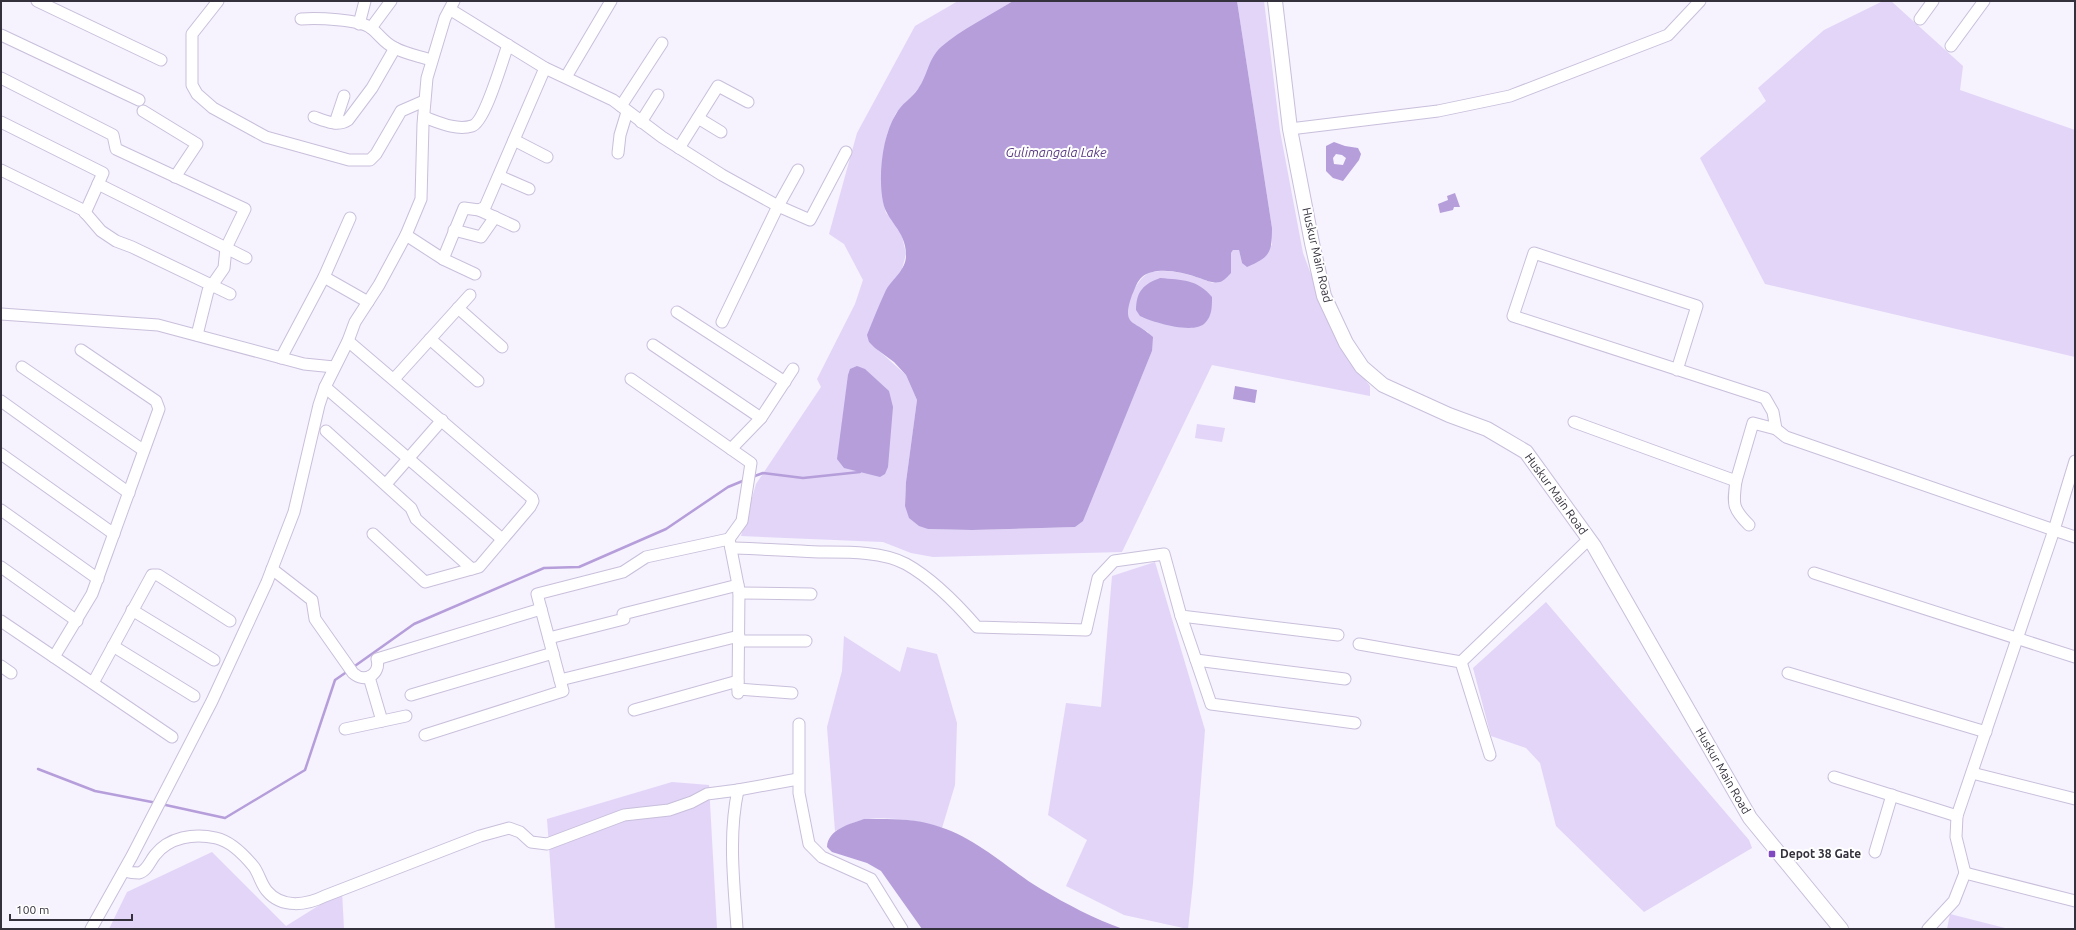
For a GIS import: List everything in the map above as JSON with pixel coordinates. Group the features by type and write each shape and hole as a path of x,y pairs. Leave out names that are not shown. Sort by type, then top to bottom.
{"main road":[{"name":"Huskur Main Road","path":"1275,1 1290,129 1324,296 1346,343 1362,367 1383,385 1449,415 1487,429 1526,452 1589,539 1750,818 1840,929"}],"street":[{"path":"37,1 161,60"},
{"path":"218,1 192,34 192,84 197,94 213,108 266,137 349,160 370,160 376,154 401,111 424,102"},
{"path":"359,24 365,1"},
{"path":"371,28 391,1"},
{"path":"566,77 610,1"},
{"path":"1290,129 1438,111 1510,96 1668,35 1700,1"},
{"path":"1951,46 1984,1"},
{"path":"1920,19 1928,3"},
{"path":"91,929 124,871 212,701 272,569 294,512 317,412 334,367 348,341 355,322 406,235 422,199 424,102 431,60 445,18 452,5 508,45 545,68 599,92 641,122 722,175 778,206 810,220 846,152"},
{"path":"301,19 321,17 359,24 371,28 378,36 395,48 431,60"},
{"path":"1,35 139,100"},
{"path":"618,153 624,109 662,43"},
{"path":"424,117 455,127 472,126 482,117 508,45"},
{"path":"314,117 335,123 343,123 354,113 372,88 395,48"},
{"path":"479,210 485,207 545,68"},
{"path":"1,78 113,135 116,149 245,209 226,248 224,268 208,291 197,335"},
{"path":"680,148 718,86 748,102"},
{"path":"641,122 658,95"},
{"path":"335,123 344,96"},
{"path":"143,111 197,144 175,177"},
{"path":"698,118 721,132"},
{"path":"1,122 103,173 85,213"},
{"path":"514,140 547,157"},
{"path":"1,170 83,210 94,225 108,237 230,294"},
{"path":"722,322 778,206 798,170"},
{"path":"499,176 529,189"},
{"path":"98,184 246,258"},
{"path":"443,259 464,208 479,210 514,226"},
{"path":"454,230 482,236 495,217"},
{"path":"281,358 324,277 350,218"},
{"path":"406,235 443,259 475,274"},
{"path":"1677,370 1697,306 1534,253 1513,316 1677,370 1765,398 1773,412 1776,429"},
{"path":"324,277 368,302"},
{"path":"394,379 470,295"},
{"path":"458,308 502,347"},
{"path":"677,312 785,382"},
{"path":"1,314 158,325 304,364 334,367"},
{"path":"430,339 478,381"},
{"path":"348,341 442,420 532,498 533,501 530,507 479,567 425,582 373,534"},
{"path":"654,344 761,418"},
{"path":"54,657 77,621 98,579 143,450 159,409 156,401 81,350"},
{"path":"22,367 143,450"},
{"path":"731,449 761,418 792,369"},
{"path":"631,379 751,463 742,521 730,544 739,589 738,688"},
{"path":"326,387 502,539"},
{"path":"1,401 129,493"},
{"path":"386,484 442,420"},
{"path":"1574,422 1736,481"},
{"path":"1749,525 1735,509 1733,500 1736,481 1753,423 1776,429 1786,437 2075,537"},
{"path":"326,431 386,484 411,508 416,519 472,569"},
{"path":"1,454 114,534"},
{"path":"1928,929 1954,900 1965,873 1956,837 1957,816 2054,530 2075,461"},
{"path":"1,510 98,579"},
{"path":"1461,662 1589,539"},
{"path":"425,735 563,691 537,594 623,572 646,557 730,544 852,553 892,559 906,564 923,576 952,601 977,627 1086,630 1098,578 1114,561 1164,554 1181,616 1211,704 1355,724"},
{"path":"1,567 77,621"},
{"path":"272,569 312,600 315,619 350,669 359,677 369,677 376,669 377,659 541,609"},
{"path":"1814,573 2075,657"},
{"path":"93,683 152,575 155,574 230,621"},
{"path":"549,638 624,619 623,614 739,589 811,594"},
{"path":"132,610 214,660"},
{"path":"1181,616 1338,635"},
{"path":"1,621 172,737"},
{"path":"560,680 739,638 806,641"},
{"path":"1359,644 1461,662"},
{"path":"113,646 194,696"},
{"path":"411,694 553,653"},
{"path":"1196,660 1345,679"},
{"path":"1461,662 1490,755"},
{"path":"1,666 11,673"},
{"path":"1788,674 1986,732"},
{"path":"369,677 382,721"},
{"path":"634,710 738,688 792,693"},
{"path":"345,729 406,716"},
{"path":"799,724 798,779 806,834 809,844 822,857 871,879 878,889 896,926"},
{"path":"1972,773 2075,799"},
{"path":"1834,777 1957,816"},
{"path":"124,871 139,873 146,868 165,844 173,840 198,837 216,838 229,844 254,868 267,891 276,900 297,904 313,902 480,836 509,828 520,832 531,842 547,844 624,815 669,810 692,802 707,794 798,779"},
{"path":"737,929 732,852 734,808 738,790"},
{"path":"1875,852 1892,795"},
{"path":"1965,873 2075,901"}],"shaded area":[{"path":"958,1 1013,1 951,40 918,89 896,113 887,134 882,166 883,202 886,213 893,220 902,236 906,254 902,269 887,289 869,342 906,375 917,400 906,482 905,506 928,529 972,530 1075,527 1102,473 1152,351 1148,332 1134,324 1129,319 1127,312 1132,293 1140,280 1149,273 1165,271 1190,275 1213,283 1231,273 1231,253 1233,250 1239,250 1242,263 1272,245 1272,228 1237,1 1264,1 1280,131 1303,253 1325,312 1357,369 1370,386 1370,396 1212,365 1122,552 933,557 911,553 883,542 741,536 756,484 821,387 817,379 855,304 863,280 844,244 829,234 857,133 915,26"},
{"path":"1883,1 1891,1 1963,66 1960,90 2075,130 2075,357 1765,284 1700,158 1766,101 1758,88 1824,30"},
{"path":"1197,424 1225,428 1222,442 1195,438"},
{"path":"1155,562 1205,730 1188,929 1124,915 1066,886 1087,840 1048,815 1066,703 1101,707 1112,576"},
{"path":"1546,602 1749,840 1752,848 1644,912 1556,826 1540,763 1526,748 1491,736 1473,668"},
{"path":"844,636 900,672 907,647 937,654 957,723 955,785 942,828 914,821 881,818 859,821 835,831 827,727 842,671"},
{"path":"672,782 709,785 717,929 555,929 547,819"},
{"path":"212,852 286,926 342,891 344,929 109,929 127,892"},
{"path":"1950,914 2009,929 1947,929"}],"water":[{"name":"Gulimangala Lake","path":"1013,1 1237,1 1272,228 1271,243 1270,249 1265,257 1247,267 1242,263 1239,250 1233,250 1231,253 1231,273 1220,282 1211,282 1176,272 1161,271 1147,274 1142,277 1136,285 1129,305 1129,318 1153,337 1152,351 1083,521 1075,527 972,530 928,529 919,526 909,518 905,506 906,482 917,400 906,375 894,362 869,342 867,335 886,290 902,269 906,259 903,239 888,214 883,202 881,181 882,157 891,123 901,107 918,89 933,57 941,47 958,34"},
{"path":"1334,142 1345,146 1358,148 1361,154 1359,160 1343,181 1333,178 1326,171 1326,146","holes":["1336,154 1342,155 1346,158 1343,165 1334,164 1333,158"]},
{"path":"1455,193 1460,207 1454,207 1453,210 1440,213 1438,204 1448,200 1447,196"},
{"path":"1160,278 1175,279 1195,284 1201,287 1212,297 1211,311 1205,323 1192,328 1183,328 1163,324 1140,316 1136,310 1136,303 1139,293 1145,286"},
{"path":"857,366 865,369 889,391 893,407 888,467 885,474 880,477 844,468 837,459 848,375 850,369"},
{"path":"1235,386 1257,390 1255,403 1233,399"},
{"path":"864,819 899,819 917,821 949,830 990,853 1051,895 1091,916 1123,929 922,929 881,871 867,863 832,852 827,847 828,841 835,832 846,825"}],"waterway":[{"path":"752,477 763,473 803,478 860,472"},
{"path":"352,668 414,624 544,568 579,567 666,529 728,487 745,480"},
{"path":"161,804 225,818 305,770 335,680 348,671"},
{"path":"38,769 95,791 157,803"}],"place":[{"name":"Depot 38 Gate","path":"1772,854"}]}
